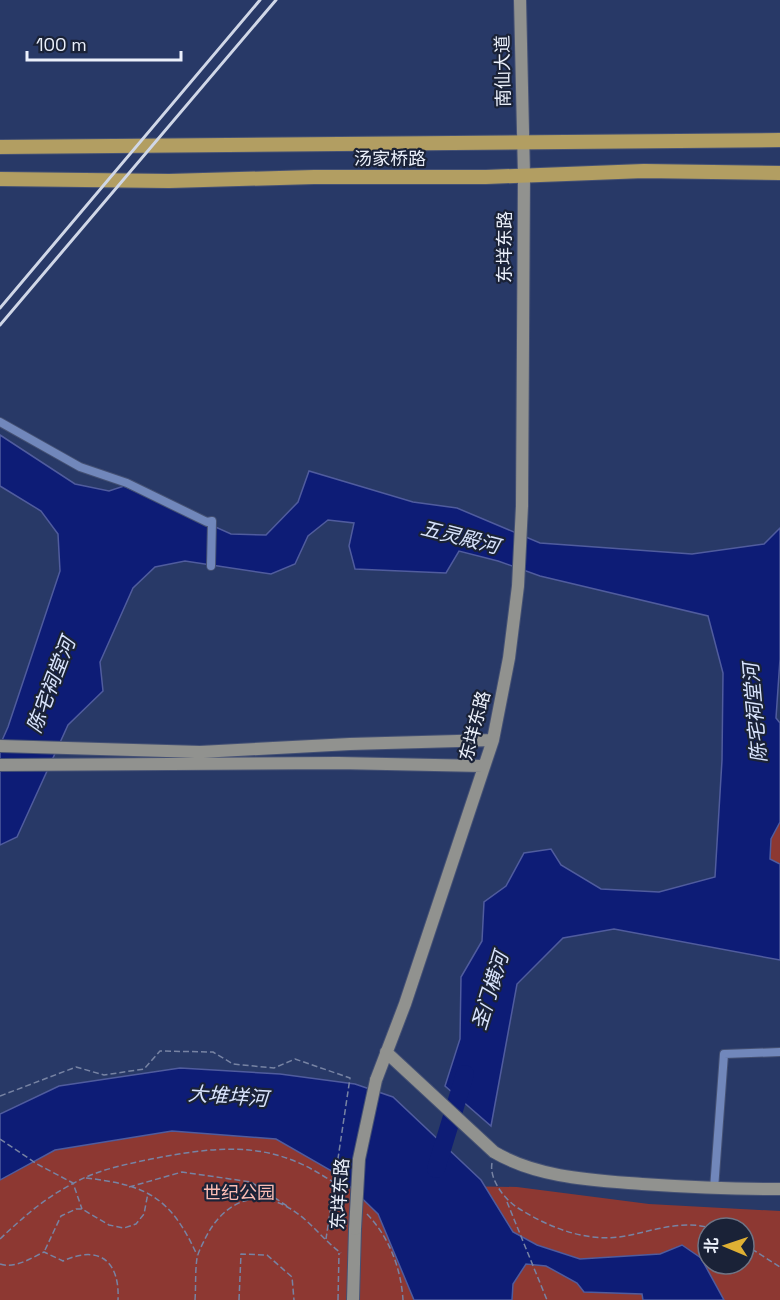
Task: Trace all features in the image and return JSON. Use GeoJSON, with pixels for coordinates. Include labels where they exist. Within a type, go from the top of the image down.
{"type":"FeatureCollection","features":[{"type":"Feature","properties":{"kind":"main road","name":"南仙大道"},"geometry":{"type":"LineString","coordinates":[[520,0],[523,142]]}},
{"type":"Feature","properties":{"kind":"main road","name":"汤家桥路"},"geometry":{"type":"LineString","coordinates":[[0,147],[780,140]]}},
{"type":"Feature","properties":{"kind":"main road","name":"东垟东路"},"geometry":{"type":"LineString","coordinates":[[353,1300],[359,1159],[376,1080],[405,1004],[493,740],[509,658],[518,586],[522,506],[523,142]]}},
{"type":"Feature","properties":{"kind":"main road","name":"汤家桥路"},"geometry":{"type":"LineString","coordinates":[[0,179],[169,181],[644,171],[780,173]]}},
{"type":"Feature","properties":{"kind":"main road"},"geometry":{"type":"LineString","coordinates":[[0,747],[200,752],[350,744],[493,740]]}},
{"type":"Feature","properties":{"kind":"main road"},"geometry":{"type":"LineString","coordinates":[[0,765],[338,763],[483,766]]}},
{"type":"Feature","properties":{"kind":"main road"},"geometry":{"type":"LineString","coordinates":[[386,1052],[494,1152],[510,1161],[579,1179],[714,1189],[780,1189]]}},
{"type":"Feature","properties":{"kind":"street"},"geometry":{"type":"LineString","coordinates":[[0,422],[80,467],[127,483],[207,522],[212,521],[211,566]]}},
{"type":"Feature","properties":{"kind":"street"},"geometry":{"type":"LineString","coordinates":[[714,1189],[724,1054],[780,1052]]}},
{"type":"Feature","properties":{"kind":"path"},"geometry":{"type":"LineString","coordinates":[[0,1096],[76,1067],[104,1075],[144,1069],[160,1051],[213,1052],[233,1064],[274,1068],[295,1059],[350,1078],[326,1239]]}},
{"type":"Feature","properties":{"kind":"path"},"geometry":{"type":"LineString","coordinates":[[0,1139],[37,1164],[73,1183],[82,1209]]}},
{"type":"Feature","properties":{"kind":"path"},"geometry":{"type":"LineString","coordinates":[[0,1239],[30,1211],[73,1183],[111,1167],[181,1153],[234,1148],[271,1152],[306,1166],[347,1194]]}},
{"type":"Feature","properties":{"kind":"path"},"geometry":{"type":"LineString","coordinates":[[494,1152],[491,1172],[507,1201],[547,1300]]}},
{"type":"Feature","properties":{"kind":"path"},"geometry":{"type":"LineString","coordinates":[[129,1187],[182,1172],[251,1182],[290,1208],[339,1252],[354,1260]]}},
{"type":"Feature","properties":{"kind":"path"},"geometry":{"type":"LineString","coordinates":[[85,1178],[111,1181],[148,1193],[168,1207],[185,1228],[197,1256]]}},
{"type":"Feature","properties":{"kind":"path"},"geometry":{"type":"LineString","coordinates":[[0,1264],[4,1266],[19,1263],[44,1252],[61,1216],[75,1209],[82,1209],[109,1225],[124,1228],[136,1224],[144,1214],[148,1193]]}},
{"type":"Feature","properties":{"kind":"path"},"geometry":{"type":"LineString","coordinates":[[195,1300],[197,1256],[210,1227],[221,1213],[238,1202],[256,1199],[273,1200],[290,1208]]}},
{"type":"Feature","properties":{"kind":"path"},"geometry":{"type":"LineString","coordinates":[[507,1201],[543,1224],[586,1237],[623,1237],[665,1227],[696,1224]]}},
{"type":"Feature","properties":{"kind":"path"},"geometry":{"type":"LineString","coordinates":[[363,1210],[378,1226],[390,1247],[402,1282],[403,1300]]}},
{"type":"Feature","properties":{"kind":"path"},"geometry":{"type":"LineString","coordinates":[[44,1252],[63,1261],[86,1253],[104,1259],[115,1269],[119,1283],[118,1300]]}},
{"type":"Feature","properties":{"kind":"path"},"geometry":{"type":"LineString","coordinates":[[338,1300],[339,1252]]}},
{"type":"Feature","properties":{"kind":"path"},"geometry":{"type":"LineString","coordinates":[[756,1252],[780,1267]]}},
{"type":"Feature","properties":{"kind":"path"},"geometry":{"type":"LineString","coordinates":[[239,1300],[241,1254],[267,1255],[292,1277],[294,1300]]}},
{"type":"Feature","properties":{"kind":"green space"},"geometry":{"type":"Polygon","coordinates":[[[780,822],[780,864],[770,859],[771,839],[780,822]]]}},
{"type":"Feature","properties":{"kind":"green space","name":"世纪公园"},"geometry":{"type":"Polygon","coordinates":[[[262,1082],[457,1186],[517,1187],[649,1204],[780,1211],[780,1300],[0,1300],[0,1121],[262,1082]]]}},
{"type":"Feature","properties":{"kind":"water"},"geometry":{"type":"Polygon","coordinates":[[[0,435],[75,484],[109,491],[124,486],[231,534],[266,535],[298,502],[309,471],[413,502],[457,508],[540,543],[692,554],[764,544],[780,528],[780,659],[776,718],[780,723],[780,822],[771,839],[770,859],[780,864],[780,960],[614,929],[563,938],[517,984],[491,1126],[445,1086],[460,1039],[461,977],[482,941],[484,902],[506,886],[524,853],[551,849],[561,865],[601,889],[659,892],[715,877],[722,760],[723,673],[708,616],[540,576],[498,561],[459,551],[446,573],[355,569],[349,546],[354,523],[328,520],[308,536],[295,564],[271,574],[185,561],[155,567],[133,588],[100,662],[103,691],[68,725],[17,837],[0,845],[0,745],[60,571],[58,534],[41,511],[0,486],[0,435]]]}},
{"type":"Feature","properties":{"kind":"water","name":"大堆垟河"},"geometry":{"type":"Polygon","coordinates":[[[180,1068],[280,1074],[355,1084],[393,1097],[481,1180],[513,1232],[537,1245],[580,1259],[660,1254],[682,1245],[696,1255],[696,1276],[711,1276],[724,1300],[643,1300],[642,1294],[584,1292],[577,1283],[546,1266],[526,1264],[513,1284],[512,1300],[414,1300],[378,1214],[337,1174],[276,1139],[172,1131],[55,1150],[0,1180],[0,1114],[59,1086],[180,1068]]]}},
{"type":"Feature","properties":{"kind":"waterway","name":"圣门横河"},"geometry":{"type":"LineString","coordinates":[[436,1169],[465,1074]]}},
{"type":"Feature","properties":{"kind":"railway"},"geometry":{"type":"LineString","coordinates":[[0,308],[260,0]]}},
{"type":"Feature","properties":{"kind":"railway"},"geometry":{"type":"LineString","coordinates":[[0,325],[276,0]]}},
{"type":"Feature","properties":{"kind":"water label","name":"五灵殿河"},"geometry":{"type":"Point","coordinates":[460,537]}},
{"type":"Feature","properties":{"kind":"water label","name":"陈宅祠堂河"},"geometry":{"type":"Point","coordinates":[51,685]}},
{"type":"Feature","properties":{"kind":"water label","name":"陈宅祠堂河"},"geometry":{"type":"Point","coordinates":[755,713]}}]}
